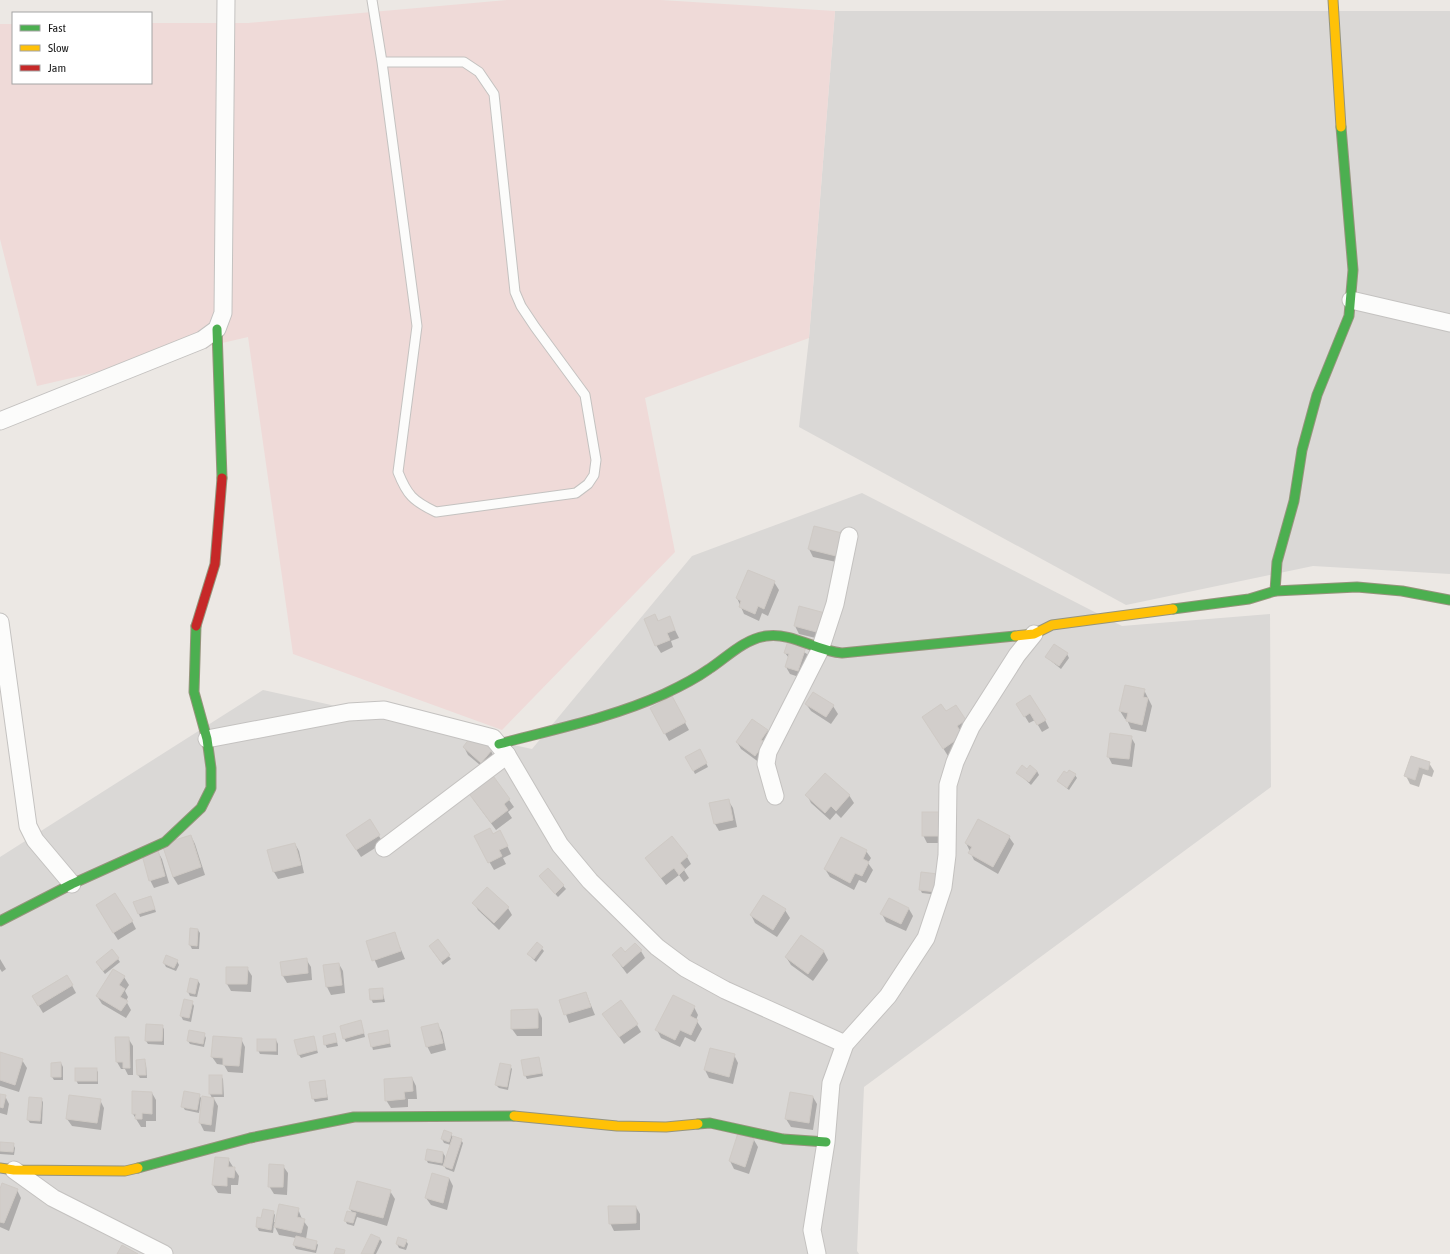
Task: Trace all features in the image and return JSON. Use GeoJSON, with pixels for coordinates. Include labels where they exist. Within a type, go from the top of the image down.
{"type":"FeatureCollection","features":[{"type":"Feature","properties":{"kind":"street"},"geometry":{"type":"LineString","coordinates":[[0,921],[72,884],[165,842],[202,808],[211,788],[211,768],[207,739],[194,692],[196,623],[215,564],[222,474],[217,329],[223,313],[226,0]]}},
{"type":"Feature","properties":{"kind":"street"},"geometry":{"type":"LineString","coordinates":[[1275,591],[1277,562],[1294,501],[1302,450],[1317,395],[1349,316],[1351,300],[1353,270],[1344,174],[1333,0]]}},
{"type":"Feature","properties":{"kind":"street"},"geometry":{"type":"LineString","coordinates":[[1351,300],[1450,323]]}},
{"type":"Feature","properties":{"kind":"street"},"geometry":{"type":"LineString","coordinates":[[0,421],[202,340],[217,329]]}},
{"type":"Feature","properties":{"kind":"street"},"geometry":{"type":"LineString","coordinates":[[775,796],[766,764],[768,752],[820,650],[835,604],[849,536]]}},
{"type":"Feature","properties":{"kind":"street"},"geometry":{"type":"LineString","coordinates":[[384,848],[503,749],[651,699],[702,673],[756,638],[767,636],[788,637],[820,650],[842,653],[1034,634],[1052,625],[1249,599],[1275,591],[1357,587],[1402,591],[1450,600]]}},
{"type":"Feature","properties":{"kind":"street"},"geometry":{"type":"LineString","coordinates":[[0,622],[28,826],[35,840],[72,884]]}},
{"type":"Feature","properties":{"kind":"street"},"geometry":{"type":"LineString","coordinates":[[817,1254],[812,1230],[826,1142],[831,1083],[844,1044],[888,996],[926,938],[943,887],[947,855],[948,785],[955,762],[971,727],[1017,655],[1034,634]]}},
{"type":"Feature","properties":{"kind":"street"},"geometry":{"type":"LineString","coordinates":[[207,739],[349,712],[384,710],[493,738],[503,749],[560,845],[590,881],[657,947],[685,968],[725,990],[844,1044]]}},
{"type":"Feature","properties":{"kind":"street"},"geometry":{"type":"LineString","coordinates":[[7,1169],[125,1171],[158,1164],[250,1138],[354,1116],[526,1116],[617,1126],[666,1127],[710,1123],[783,1139],[826,1142]]}},
{"type":"Feature","properties":{"kind":"street"},"geometry":{"type":"LineString","coordinates":[[7,1169],[53,1198],[164,1254]]}},
{"type":"Feature","properties":{"kind":"lane"},"geometry":{"type":"LineString","coordinates":[[372,0],[382,62],[417,326],[398,472],[405,490],[419,504],[436,512],[576,493],[588,484],[594,475],[596,460],[585,395],[535,327],[521,306],[515,292],[494,94],[480,72],[464,62],[382,62]]}},
{"type":"Feature","properties":{"kind":"shaded area"},"geometry":{"type":"Polygon","coordinates":[[[507,0],[661,0],[835,11],[809,338],[645,398],[675,552],[502,730],[293,654],[248,337],[37,386],[0,239],[0,24],[12,24],[12,84],[152,84],[152,23],[248,23],[507,0]]]}},
{"type":"Feature","properties":{"kind":"shaded area"},"geometry":{"type":"Polygon","coordinates":[[[835,11],[1450,11],[1450,574],[1313,566],[1126,605],[799,427],[809,338],[835,11]]]}},
{"type":"Feature","properties":{"kind":"shaded area"},"geometry":{"type":"Polygon","coordinates":[[[862,493],[1122,626],[1270,614],[1271,787],[864,1087],[857,1251],[859,1254],[0,1254],[0,857],[263,690],[532,749],[692,556],[862,493]]]}},
{"type":"Feature","properties":{"kind":"building"},"geometry":{"type":"Polygon","coordinates":[[[814,526],[842,533],[836,556],[808,549],[814,526]]]}},
{"type":"Feature","properties":{"kind":"building"},"geometry":{"type":"Polygon","coordinates":[[[748,570],[775,581],[764,609],[758,606],[755,614],[739,607],[741,601],[736,598],[748,570]]]}},
{"type":"Feature","properties":{"kind":"building"},"geometry":{"type":"Polygon","coordinates":[[[799,606],[825,613],[820,633],[794,626],[799,606]]]}},
{"type":"Feature","properties":{"kind":"building"},"geometry":{"type":"Polygon","coordinates":[[[655,614],[658,621],[670,616],[675,630],[667,633],[670,640],[655,646],[644,619],[655,614]]]}},
{"type":"Feature","properties":{"kind":"building"},"geometry":{"type":"Polygon","coordinates":[[[788,641],[806,647],[798,671],[785,667],[789,654],[784,653],[788,641]]]}},
{"type":"Feature","properties":{"kind":"building"},"geometry":{"type":"Polygon","coordinates":[[[1054,644],[1068,653],[1059,666],[1045,657],[1054,644]]]}},
{"type":"Feature","properties":{"kind":"building"},"geometry":{"type":"Polygon","coordinates":[[[1125,685],[1145,689],[1143,697],[1148,698],[1142,725],[1126,721],[1128,713],[1119,711],[1125,685]]]}},
{"type":"Feature","properties":{"kind":"building"},"geometry":{"type":"Polygon","coordinates":[[[813,692],[834,705],[826,717],[805,704],[813,692]]]}},
{"type":"Feature","properties":{"kind":"building"},"geometry":{"type":"Polygon","coordinates":[[[1030,695],[1046,720],[1037,725],[1030,713],[1024,717],[1016,704],[1030,695]]]}},
{"type":"Feature","properties":{"kind":"building"},"geometry":{"type":"Polygon","coordinates":[[[672,696],[686,722],[664,734],[650,708],[672,696]]]}},
{"type":"Feature","properties":{"kind":"building"},"geometry":{"type":"Polygon","coordinates":[[[941,704],[946,711],[956,705],[966,720],[957,726],[963,735],[943,749],[922,717],[941,704]]]}},
{"type":"Feature","properties":{"kind":"building"},"geometry":{"type":"Polygon","coordinates":[[[752,719],[768,730],[761,740],[765,742],[755,756],[736,742],[752,719]]]}},
{"type":"Feature","properties":{"kind":"building"},"geometry":{"type":"Polygon","coordinates":[[[1110,733],[1132,736],[1129,759],[1107,757],[1110,733]]]}},
{"type":"Feature","properties":{"kind":"building"},"geometry":{"type":"Polygon","coordinates":[[[473,734],[492,750],[481,763],[463,747],[473,734]]]}},
{"type":"Feature","properties":{"kind":"building"},"geometry":{"type":"Polygon","coordinates":[[[700,749],[707,763],[693,771],[685,757],[700,749]]]}},
{"type":"Feature","properties":{"kind":"building"},"geometry":{"type":"Polygon","coordinates":[[[1411,756],[1430,762],[1428,770],[1419,767],[1415,780],[1404,776],[1411,756]]]}},
{"type":"Feature","properties":{"kind":"building"},"geometry":{"type":"Polygon","coordinates":[[[1022,765],[1027,769],[1030,765],[1037,771],[1029,782],[1016,773],[1022,765]]]}},
{"type":"Feature","properties":{"kind":"building"},"geometry":{"type":"Polygon","coordinates":[[[1069,770],[1076,774],[1067,788],[1057,781],[1064,771],[1067,773],[1069,770]]]}},
{"type":"Feature","properties":{"kind":"building"},"geometry":{"type":"Polygon","coordinates":[[[491,773],[510,799],[504,804],[508,810],[491,823],[467,791],[491,773]]]}},
{"type":"Feature","properties":{"kind":"building"},"geometry":{"type":"Polygon","coordinates":[[[825,773],[850,795],[836,811],[831,806],[825,813],[805,795],[825,773]]]}},
{"type":"Feature","properties":{"kind":"building"},"geometry":{"type":"Polygon","coordinates":[[[729,799],[733,820],[714,824],[709,803],[729,799]]]}},
{"type":"Feature","properties":{"kind":"building"},"geometry":{"type":"Polygon","coordinates":[[[922,812],[942,812],[942,836],[922,836],[922,812]]]}},
{"type":"Feature","properties":{"kind":"building"},"geometry":{"type":"Polygon","coordinates":[[[370,819],[380,835],[356,850],[346,835],[370,819]]]}},
{"type":"Feature","properties":{"kind":"building"},"geometry":{"type":"Polygon","coordinates":[[[978,819],[1010,836],[993,867],[968,853],[972,847],[965,843],[978,819]]]}},
{"type":"Feature","properties":{"kind":"building"},"geometry":{"type":"Polygon","coordinates":[[[490,828],[493,834],[500,830],[508,846],[499,850],[502,856],[488,863],[474,836],[490,828]]]}},
{"type":"Feature","properties":{"kind":"building"},"geometry":{"type":"Polygon","coordinates":[[[191,835],[201,867],[173,877],[162,844],[191,835]]]}},
{"type":"Feature","properties":{"kind":"building"},"geometry":{"type":"Polygon","coordinates":[[[672,836],[688,856],[680,863],[685,869],[679,875],[674,868],[661,878],[645,858],[672,836]]]}},
{"type":"Feature","properties":{"kind":"building"},"geometry":{"type":"Polygon","coordinates":[[[841,837],[867,850],[863,859],[869,862],[862,876],[855,873],[850,883],[824,869],[841,837]]]}},
{"type":"Feature","properties":{"kind":"building"},"geometry":{"type":"Polygon","coordinates":[[[295,843],[301,865],[273,872],[267,850],[295,843]]]}},
{"type":"Feature","properties":{"kind":"building"},"geometry":{"type":"Polygon","coordinates":[[[158,850],[165,876],[149,881],[142,855],[158,850]]]}},
{"type":"Feature","properties":{"kind":"building"},"geometry":{"type":"Polygon","coordinates":[[[548,868],[564,885],[555,894],[539,876],[548,868]]]}},
{"type":"Feature","properties":{"kind":"building"},"geometry":{"type":"Polygon","coordinates":[[[921,872],[938,874],[936,892],[919,890],[921,872]]]}},
{"type":"Feature","properties":{"kind":"building"},"geometry":{"type":"Polygon","coordinates":[[[487,887],[509,907],[494,923],[472,903],[487,887]]]}},
{"type":"Feature","properties":{"kind":"building"},"geometry":{"type":"Polygon","coordinates":[[[115,893],[133,921],[113,933],[96,905],[115,893]]]}},
{"type":"Feature","properties":{"kind":"building"},"geometry":{"type":"Polygon","coordinates":[[[763,895],[786,909],[773,930],[750,915],[763,895]]]}},
{"type":"Feature","properties":{"kind":"building"},"geometry":{"type":"Polygon","coordinates":[[[151,896],[155,909],[138,914],[133,902],[151,896]]]}},
{"type":"Feature","properties":{"kind":"building"},"geometry":{"type":"Polygon","coordinates":[[[889,898],[909,908],[901,924],[880,914],[889,898]]]}},
{"type":"Feature","properties":{"kind":"building"},"geometry":{"type":"Polygon","coordinates":[[[190,928],[198,929],[197,946],[189,945],[190,928]]]}},
{"type":"Feature","properties":{"kind":"building"},"geometry":{"type":"Polygon","coordinates":[[[395,932],[401,951],[372,961],[366,941],[395,932]]]}},
{"type":"Feature","properties":{"kind":"building"},"geometry":{"type":"Polygon","coordinates":[[[801,935],[824,951],[808,974],[785,957],[801,935]]]}},
{"type":"Feature","properties":{"kind":"building"},"geometry":{"type":"Polygon","coordinates":[[[438,939],[450,955],[441,962],[429,946],[438,939]]]}},
{"type":"Feature","properties":{"kind":"building"},"geometry":{"type":"Polygon","coordinates":[[[537,942],[543,947],[534,959],[527,954],[537,942]]]}},
{"type":"Feature","properties":{"kind":"building"},"geometry":{"type":"Polygon","coordinates":[[[635,943],[642,950],[623,967],[612,955],[621,947],[625,952],[635,943]]]}},
{"type":"Feature","properties":{"kind":"building"},"geometry":{"type":"Polygon","coordinates":[[[112,949],[119,958],[103,971],[96,962],[112,949]]]}},
{"type":"Feature","properties":{"kind":"building"},"geometry":{"type":"Polygon","coordinates":[[[166,955],[178,960],[174,968],[163,963],[166,955]]]}},
{"type":"Feature","properties":{"kind":"building"},"geometry":{"type":"Polygon","coordinates":[[[307,958],[308,973],[282,976],[280,962],[307,958]]]}},
{"type":"Feature","properties":{"kind":"building"},"geometry":{"type":"Polygon","coordinates":[[[339,963],[342,985],[326,987],[323,965],[339,963]]]}},
{"type":"Feature","properties":{"kind":"building"},"geometry":{"type":"Polygon","coordinates":[[[226,967],[248,967],[247,984],[226,984],[226,967]]]}},
{"type":"Feature","properties":{"kind":"building"},"geometry":{"type":"Polygon","coordinates":[[[113,969],[125,976],[119,985],[125,989],[120,997],[128,1001],[121,1011],[96,996],[113,969]]]}},
{"type":"Feature","properties":{"kind":"building"},"geometry":{"type":"Polygon","coordinates":[[[67,975],[73,985],[38,1006],[32,996],[67,975]]]}},
{"type":"Feature","properties":{"kind":"building"},"geometry":{"type":"Polygon","coordinates":[[[190,978],[198,980],[195,994],[187,992],[190,978]]]}},
{"type":"Feature","properties":{"kind":"building"},"geometry":{"type":"Polygon","coordinates":[[[383,988],[383,999],[370,1000],[369,989],[383,988]]]}},
{"type":"Feature","properties":{"kind":"building"},"geometry":{"type":"Polygon","coordinates":[[[586,992],[591,1007],[564,1015],[559,1000],[586,992]]]}},
{"type":"Feature","properties":{"kind":"building"},"geometry":{"type":"Polygon","coordinates":[[[673,995],[695,1006],[690,1016],[698,1020],[691,1035],[680,1030],[675,1040],[655,1030],[673,995]]]}},
{"type":"Feature","properties":{"kind":"building"},"geometry":{"type":"Polygon","coordinates":[[[184,999],[193,1001],[189,1018],[180,1016],[184,999]]]}},
{"type":"Feature","properties":{"kind":"building"},"geometry":{"type":"Polygon","coordinates":[[[621,1000],[638,1024],[619,1037],[602,1014],[621,1000]]]}},
{"type":"Feature","properties":{"kind":"building"},"geometry":{"type":"Polygon","coordinates":[[[538,1009],[538,1028],[511,1029],[511,1010],[538,1009]]]}},
{"type":"Feature","properties":{"kind":"building"},"geometry":{"type":"Polygon","coordinates":[[[361,1020],[364,1033],[343,1039],[340,1026],[361,1020]]]}},
{"type":"Feature","properties":{"kind":"building"},"geometry":{"type":"Polygon","coordinates":[[[438,1023],[443,1043],[426,1047],[421,1027],[438,1023]]]}},
{"type":"Feature","properties":{"kind":"building"},"geometry":{"type":"Polygon","coordinates":[[[146,1024],[163,1025],[162,1041],[145,1041],[146,1024]]]}},
{"type":"Feature","properties":{"kind":"building"},"geometry":{"type":"Polygon","coordinates":[[[189,1030],[205,1033],[203,1044],[187,1041],[189,1030]]]}},
{"type":"Feature","properties":{"kind":"building"},"geometry":{"type":"Polygon","coordinates":[[[388,1030],[390,1043],[371,1047],[368,1034],[388,1030]]]}},
{"type":"Feature","properties":{"kind":"building"},"geometry":{"type":"Polygon","coordinates":[[[335,1033],[337,1042],[324,1045],[323,1036],[335,1033]]]}},
{"type":"Feature","properties":{"kind":"building"},"geometry":{"type":"Polygon","coordinates":[[[213,1036],[242,1038],[239,1066],[223,1065],[223,1058],[211,1057],[213,1036]]]}},
{"type":"Feature","properties":{"kind":"building"},"geometry":{"type":"Polygon","coordinates":[[[314,1036],[317,1050],[298,1055],[294,1040],[314,1036]]]}},
{"type":"Feature","properties":{"kind":"building"},"geometry":{"type":"Polygon","coordinates":[[[115,1037],[129,1037],[130,1068],[123,1068],[123,1062],[116,1062],[115,1037]]]}},
{"type":"Feature","properties":{"kind":"building"},"geometry":{"type":"Polygon","coordinates":[[[257,1039],[276,1039],[276,1051],[257,1051],[257,1039]]]}},
{"type":"Feature","properties":{"kind":"building"},"geometry":{"type":"Polygon","coordinates":[[[710,1048],[735,1054],[729,1077],[704,1070],[710,1048]]]}},
{"type":"Feature","properties":{"kind":"building"},"geometry":{"type":"Polygon","coordinates":[[[0,1052],[23,1059],[15,1085],[0,1080],[0,1052]]]}},
{"type":"Feature","properties":{"kind":"building"},"geometry":{"type":"Polygon","coordinates":[[[539,1057],[542,1073],[524,1076],[521,1060],[539,1057]]]}},
{"type":"Feature","properties":{"kind":"building"},"geometry":{"type":"Polygon","coordinates":[[[145,1059],[146,1075],[137,1075],[136,1060],[145,1059]]]}},
{"type":"Feature","properties":{"kind":"building"},"geometry":{"type":"Polygon","coordinates":[[[61,1062],[61,1077],[51,1077],[51,1063],[61,1062]]]}},
{"type":"Feature","properties":{"kind":"building"},"geometry":{"type":"Polygon","coordinates":[[[500,1063],[511,1065],[507,1087],[495,1085],[500,1063]]]}},
{"type":"Feature","properties":{"kind":"building"},"geometry":{"type":"Polygon","coordinates":[[[75,1068],[97,1068],[97,1081],[75,1081],[75,1068]]]}},
{"type":"Feature","properties":{"kind":"building"},"geometry":{"type":"Polygon","coordinates":[[[209,1075],[222,1075],[222,1094],[209,1094],[209,1075]]]}},
{"type":"Feature","properties":{"kind":"building"},"geometry":{"type":"Polygon","coordinates":[[[412,1077],[413,1091],[404,1092],[405,1099],[385,1101],[384,1079],[412,1077]]]}},
{"type":"Feature","properties":{"kind":"building"},"geometry":{"type":"Polygon","coordinates":[[[325,1080],[327,1097],[312,1099],[309,1082],[325,1080]]]}},
{"type":"Feature","properties":{"kind":"building"},"geometry":{"type":"Polygon","coordinates":[[[132,1091],[152,1092],[152,1114],[142,1113],[142,1119],[135,1119],[136,1114],[132,1114],[132,1091]]]}},
{"type":"Feature","properties":{"kind":"building"},"geometry":{"type":"Polygon","coordinates":[[[184,1091],[200,1094],[197,1110],[181,1107],[184,1091]]]}},
{"type":"Feature","properties":{"kind":"building"},"geometry":{"type":"Polygon","coordinates":[[[790,1092],[813,1096],[809,1123],[785,1119],[790,1092]]]}},
{"type":"Feature","properties":{"kind":"building"},"geometry":{"type":"Polygon","coordinates":[[[0,1094],[6,1095],[3,1108],[0,1107],[0,1094]]]}},
{"type":"Feature","properties":{"kind":"building"},"geometry":{"type":"Polygon","coordinates":[[[69,1095],[101,1099],[97,1123],[66,1119],[69,1095]]]}},
{"type":"Feature","properties":{"kind":"building"},"geometry":{"type":"Polygon","coordinates":[[[202,1096],[214,1098],[211,1125],[199,1123],[202,1096]]]}},
{"type":"Feature","properties":{"kind":"building"},"geometry":{"type":"Polygon","coordinates":[[[29,1097],[42,1098],[40,1121],[27,1120],[29,1097]]]}},
{"type":"Feature","properties":{"kind":"building"},"geometry":{"type":"Polygon","coordinates":[[[444,1130],[452,1133],[449,1142],[441,1139],[444,1130]]]}},
{"type":"Feature","properties":{"kind":"building"},"geometry":{"type":"Polygon","coordinates":[[[738,1133],[754,1139],[745,1167],[729,1161],[738,1133]]]}},
{"type":"Feature","properties":{"kind":"building"},"geometry":{"type":"Polygon","coordinates":[[[453,1136],[462,1139],[452,1169],[443,1166],[453,1136]]]}},
{"type":"Feature","properties":{"kind":"building"},"geometry":{"type":"Polygon","coordinates":[[[0,1142],[14,1143],[13,1152],[0,1151],[0,1142]]]}},
{"type":"Feature","properties":{"kind":"building"},"geometry":{"type":"Polygon","coordinates":[[[427,1149],[443,1152],[442,1163],[425,1160],[427,1149]]]}},
{"type":"Feature","properties":{"kind":"building"},"geometry":{"type":"Polygon","coordinates":[[[215,1157],[229,1158],[228,1167],[235,1167],[234,1178],[227,1177],[227,1186],[212,1185],[215,1157]]]}},
{"type":"Feature","properties":{"kind":"building"},"geometry":{"type":"Polygon","coordinates":[[[269,1164],[284,1165],[283,1187],[268,1187],[269,1164]]]}},
{"type":"Feature","properties":{"kind":"building"},"geometry":{"type":"Polygon","coordinates":[[[432,1173],[449,1178],[443,1203],[425,1198],[432,1173]]]}},
{"type":"Feature","properties":{"kind":"building"},"geometry":{"type":"Polygon","coordinates":[[[357,1181],[391,1190],[383,1218],[349,1209],[357,1181]]]}},
{"type":"Feature","properties":{"kind":"building"},"geometry":{"type":"Polygon","coordinates":[[[2,1183],[18,1189],[4,1223],[0,1222],[0,1189],[2,1183]]]}},
{"type":"Feature","properties":{"kind":"building"},"geometry":{"type":"Polygon","coordinates":[[[279,1204],[299,1208],[297,1217],[305,1219],[301,1233],[274,1227],[279,1204]]]}},
{"type":"Feature","properties":{"kind":"building"},"geometry":{"type":"Polygon","coordinates":[[[608,1206],[636,1206],[636,1223],[609,1224],[608,1206]]]}},
{"type":"Feature","properties":{"kind":"building"},"geometry":{"type":"Polygon","coordinates":[[[263,1209],[274,1211],[271,1230],[256,1227],[257,1217],[261,1218],[263,1209]]]}},
{"type":"Feature","properties":{"kind":"building"},"geometry":{"type":"Polygon","coordinates":[[[347,1211],[356,1213],[353,1223],[344,1221],[347,1211]]]}},
{"type":"Feature","properties":{"kind":"building"},"geometry":{"type":"Polygon","coordinates":[[[371,1234],[380,1238],[373,1254],[361,1254],[371,1234]]]}},
{"type":"Feature","properties":{"kind":"building"},"geometry":{"type":"Polygon","coordinates":[[[296,1236],[317,1241],[315,1250],[293,1245],[296,1236]]]}},
{"type":"Feature","properties":{"kind":"building"},"geometry":{"type":"Polygon","coordinates":[[[398,1237],[407,1240],[404,1247],[396,1244],[398,1237]]]}},
{"type":"Feature","properties":{"kind":"building"},"geometry":{"type":"Polygon","coordinates":[[[122,1245],[138,1254],[117,1254],[122,1245]]]}},
{"type":"Feature","properties":{"kind":"building"},"geometry":{"type":"Polygon","coordinates":[[[336,1248],[345,1250],[344,1254],[334,1254],[336,1248]]]}},
{"type":"Feature","properties":{"kind":"traffic: fast"},"geometry":{"type":"LineString","coordinates":[[1275,591],[1277,562],[1294,501],[1302,450],[1317,395],[1349,316],[1353,270],[1341,127]]}},
{"type":"Feature","properties":{"kind":"traffic: fast"},"geometry":{"type":"LineString","coordinates":[[217,329],[222,478]]}},
{"type":"Feature","properties":{"kind":"traffic: fast"},"geometry":{"type":"LineString","coordinates":[[1173,609],[1249,599],[1275,591],[1357,587],[1402,591],[1450,600]]}},
{"type":"Feature","properties":{"kind":"traffic: fast"},"geometry":{"type":"LineString","coordinates":[[0,921],[72,884],[165,842],[201,808],[211,788],[211,768],[207,739],[194,692],[196,626]]}},
{"type":"Feature","properties":{"kind":"traffic: fast"},"geometry":{"type":"LineString","coordinates":[[499,744],[583,722],[624,710],[644,702],[693,679],[750,641],[766,636],[795,639],[832,652],[842,653],[1015,636]]}},
{"type":"Feature","properties":{"kind":"traffic: fast"},"geometry":{"type":"LineString","coordinates":[[138,1168],[250,1138],[354,1117],[514,1116]]}},
{"type":"Feature","properties":{"kind":"traffic: fast"},"geometry":{"type":"LineString","coordinates":[[698,1124],[710,1123],[783,1139],[826,1142]]}},
{"type":"Feature","properties":{"kind":"traffic: slow"},"geometry":{"type":"LineString","coordinates":[[1333,0],[1341,127]]}},
{"type":"Feature","properties":{"kind":"traffic: slow"},"geometry":{"type":"LineString","coordinates":[[1015,636],[1034,634],[1052,625],[1173,609]]}},
{"type":"Feature","properties":{"kind":"traffic: slow"},"geometry":{"type":"LineString","coordinates":[[514,1116],[617,1126],[666,1127],[698,1124]]}},
{"type":"Feature","properties":{"kind":"traffic: slow"},"geometry":{"type":"LineString","coordinates":[[0,1168],[14,1170],[125,1171],[138,1168]]}},
{"type":"Feature","properties":{"kind":"traffic: jam"},"geometry":{"type":"LineString","coordinates":[[196,626],[215,564],[222,478]]}}]}
